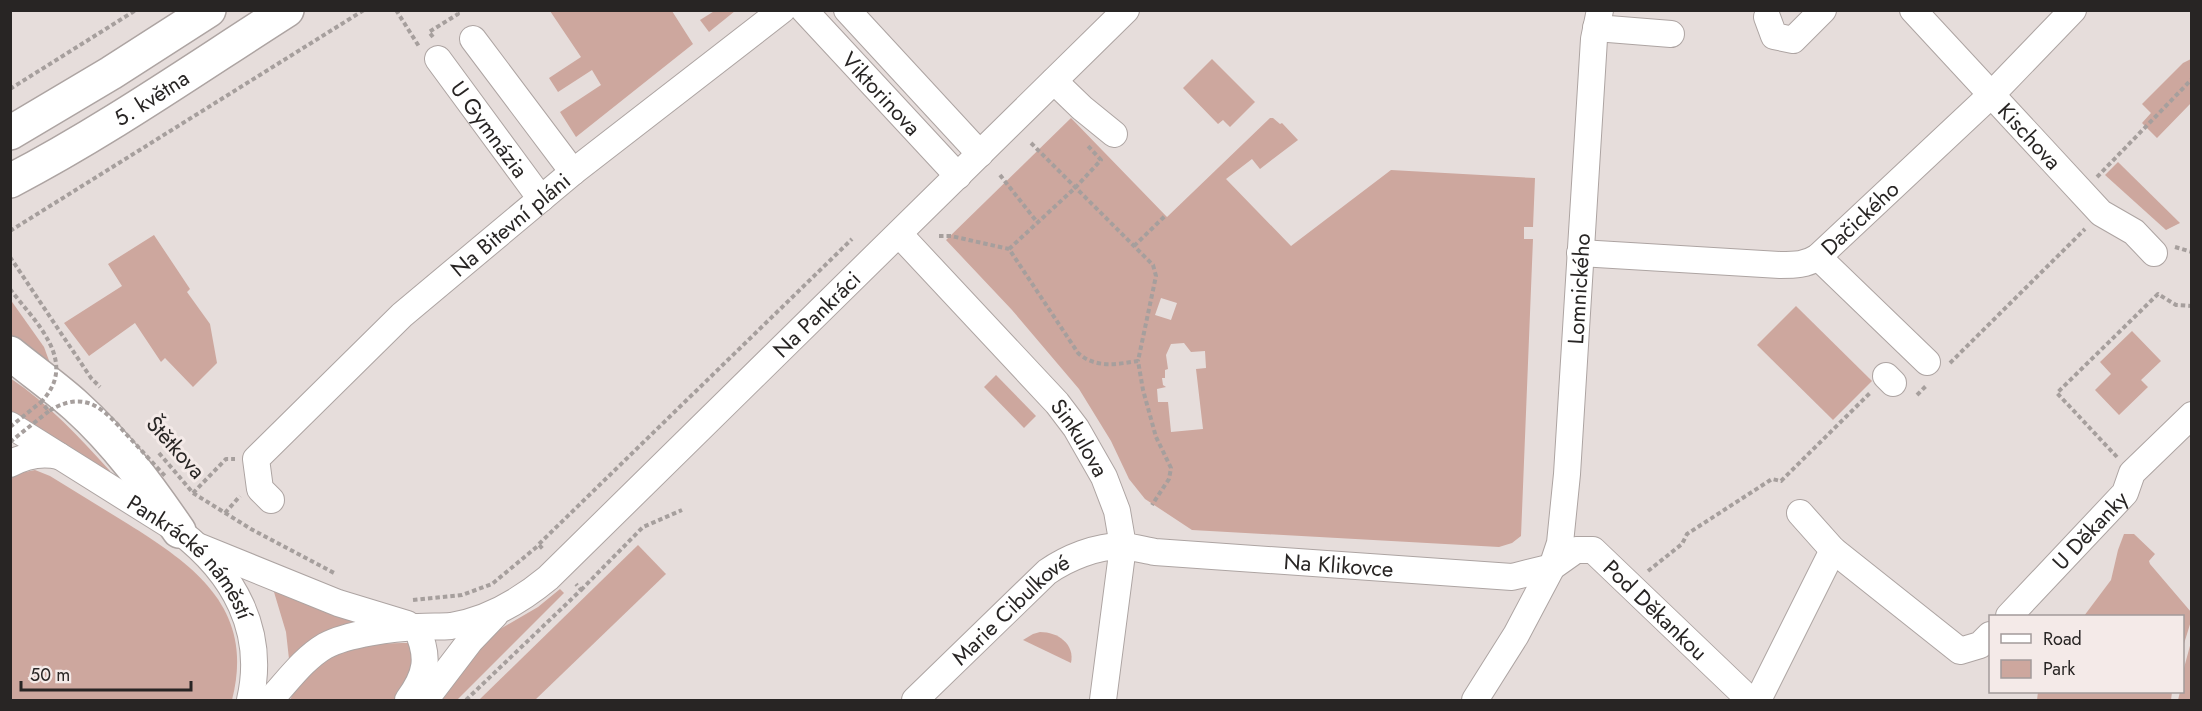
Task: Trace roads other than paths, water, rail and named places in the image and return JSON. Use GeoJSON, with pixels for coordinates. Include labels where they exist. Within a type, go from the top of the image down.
{"type":"FeatureCollection","features":[{"type":"Feature","properties":{"kind":"main road","name":"5. května"},"geometry":{"type":"LineString","coordinates":[[10,133],[111,73],[209,10]]}},
{"type":"Feature","properties":{"kind":"main road","name":"5. května"},"geometry":{"type":"LineString","coordinates":[[10,189],[24,174],[287,10]]}},
{"type":"Feature","properties":{"kind":"main road"},"geometry":{"type":"LineString","coordinates":[[10,353],[61,392],[93,423],[145,481],[188,538]]}},
{"type":"Feature","properties":{"kind":"street","name":"Na Bitevní pláni"},"geometry":{"type":"LineString","coordinates":[[271,500],[260,489],[255,459],[402,315],[573,172],[782,10]]}},
{"type":"Feature","properties":{"kind":"street","name":"Viktorinova"},"geometry":{"type":"LineString","coordinates":[[804,10],[958,176]]}},
{"type":"Feature","properties":{"kind":"street","name":"Viktorinova"},"geometry":{"type":"LineString","coordinates":[[847,10],[980,154]]}},
{"type":"Feature","properties":{"kind":"street","name":"Na Pankráci"},"geometry":{"type":"LineString","coordinates":[[270,700],[314,654],[331,643],[353,636],[457,624],[499,611],[532,591],[560,568],[1126,10]]}},
{"type":"Feature","properties":{"kind":"street"},"geometry":{"type":"LineString","coordinates":[[1767,17],[1774,36],[1793,40],[1823,10]]}},
{"type":"Feature","properties":{"kind":"street","name":"Kischova"},"geometry":{"type":"LineString","coordinates":[[1913,10],[2101,213],[2134,232],[2154,253]]}},
{"type":"Feature","properties":{"kind":"street","name":"Dačického"},"geometry":{"type":"LineString","coordinates":[[1580,253],[1780,265],[1809,263],[1992,94],[2073,10]]}},
{"type":"Feature","properties":{"kind":"street"},"geometry":{"type":"LineString","coordinates":[[1598,19],[1671,34]]}},
{"type":"Feature","properties":{"kind":"street","name":"Lomnického"},"geometry":{"type":"LineString","coordinates":[[1475,700],[1516,635],[1552,567],[1560,543],[1598,19]]}},
{"type":"Feature","properties":{"kind":"street","name":"U Gymnázia"},"geometry":{"type":"LineString","coordinates":[[473,39],[573,172]]}},
{"type":"Feature","properties":{"kind":"street","name":"U Gymnázia"},"geometry":{"type":"LineString","coordinates":[[438,59],[541,199]]}},
{"type":"Feature","properties":{"kind":"street"},"geometry":{"type":"LineString","coordinates":[[1054,81],[1114,134]]}},
{"type":"Feature","properties":{"kind":"street","name":"Sinkulova"},"geometry":{"type":"LineString","coordinates":[[899,234],[1057,403],[1076,428],[1104,477],[1117,511],[1123,546],[1103,700]]}},
{"type":"Feature","properties":{"kind":"street"},"geometry":{"type":"LineString","coordinates":[[1818,257],[1935,369]]}},
{"type":"Feature","properties":{"kind":"street","name":"U Děkanky"},"geometry":{"type":"LineString","coordinates":[[2014,611],[2125,493],[2132,473],[2192,415]]}},
{"type":"Feature","properties":{"kind":"street","name":"Pankrácké náměstí"},"geometry":{"type":"LineString","coordinates":[[10,426],[188,538],[226,580],[249,623],[255,656],[255,675],[250,700]]}},
{"type":"Feature","properties":{"kind":"street"},"geometry":{"type":"LineString","coordinates":[[10,464],[30,455],[59,456]]}},
{"type":"Feature","properties":{"kind":"street"},"geometry":{"type":"LineString","coordinates":[[1800,513],[1833,550],[1960,651],[1980,645],[1989,636]]}},
{"type":"Feature","properties":{"kind":"street"},"geometry":{"type":"LineString","coordinates":[[188,538],[338,603],[416,627],[423,641],[426,659],[422,678],[408,700]]}},
{"type":"Feature","properties":{"kind":"street","name":"Na Klikovce"},"geometry":{"type":"LineString","coordinates":[[1123,546],[1155,552],[1512,577],[1552,567]]}},
{"type":"Feature","properties":{"kind":"street","name":"Marie Cibulkové"},"geometry":{"type":"LineString","coordinates":[[915,700],[1058,564],[1088,552],[1123,546]]}},
{"type":"Feature","properties":{"kind":"street","name":"Pod Děkankou"},"geometry":{"type":"LineString","coordinates":[[1552,567],[1576,550],[1593,550],[1750,700]]}},
{"type":"Feature","properties":{"kind":"street"},"geometry":{"type":"LineString","coordinates":[[1758,700],[1833,550]]}},
{"type":"Feature","properties":{"kind":"street","name":"Na Pankráci"},"geometry":{"type":"LineString","coordinates":[[425,700],[470,642],[499,611]]}}]}
